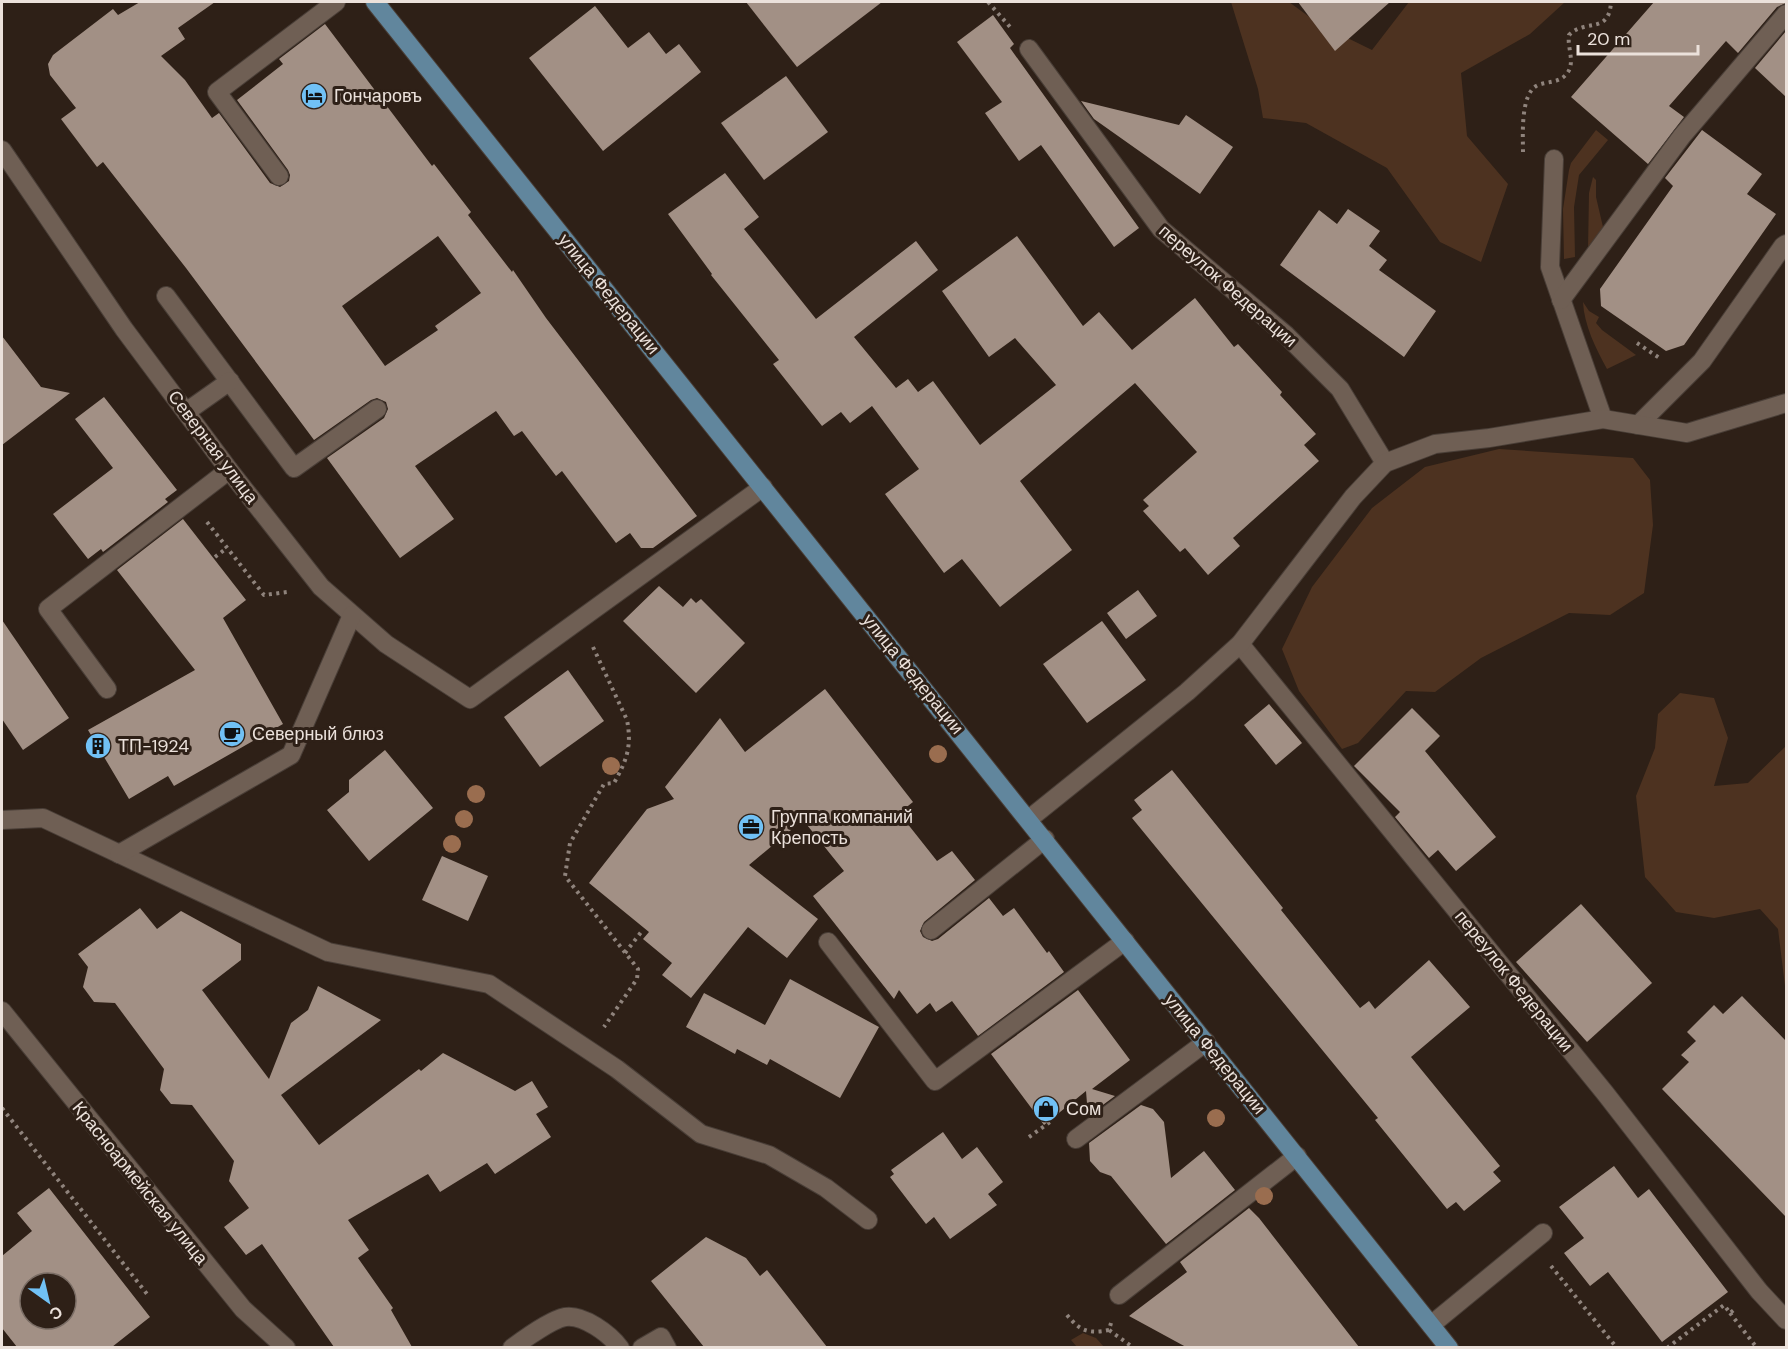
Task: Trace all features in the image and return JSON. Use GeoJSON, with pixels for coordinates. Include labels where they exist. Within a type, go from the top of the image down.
{"type":"FeatureCollection","features":[{"type":"Feature","properties":{"kind":"main road","name":"улица Федерации"},"geometry":{"type":"LineString","coordinates":[[375,2],[1029,819],[1431,1325],[1444,1346]]}},
{"type":"Feature","properties":{"kind":"street"},"geometry":{"type":"LineString","coordinates":[[279,176],[217,92],[336,2]]}},
{"type":"Feature","properties":{"kind":"street"},"geometry":{"type":"LineString","coordinates":[[1561,300],[1682,136],[1786,14]]}},
{"type":"Feature","properties":{"kind":"street","name":"переулок Федерации"},"geometry":{"type":"LineString","coordinates":[[1029,49],[1161,229],[1286,335],[1340,389],[1385,463]]}},
{"type":"Feature","properties":{"kind":"street","name":"Северная улица"},"geometry":{"type":"LineString","coordinates":[[2,150],[124,329],[229,470],[321,587],[386,644],[470,699],[580,620]]}},
{"type":"Feature","properties":{"kind":"street"},"geometry":{"type":"LineString","coordinates":[[1554,159],[1550,267],[1603,419]]}},
{"type":"Feature","properties":{"kind":"street"},"geometry":{"type":"LineString","coordinates":[[1638,424],[1702,361],[1786,244]]}},
{"type":"Feature","properties":{"kind":"street"},"geometry":{"type":"LineString","coordinates":[[166,296],[294,468],[377,409]]}},
{"type":"Feature","properties":{"kind":"street"},"geometry":{"type":"LineString","coordinates":[[186,412],[230,381]]}},
{"type":"Feature","properties":{"kind":"street"},"geometry":{"type":"LineString","coordinates":[[1029,819],[1187,692],[1240,644],[1353,497],[1385,463],[1435,444],[1489,438],[1603,419],[1687,433],[1786,403]]}},
{"type":"Feature","properties":{"kind":"street"},"geometry":{"type":"LineString","coordinates":[[107,689],[48,609],[229,470]]}},
{"type":"Feature","properties":{"kind":"street"},"geometry":{"type":"LineString","coordinates":[[580,620],[763,487]]}},
{"type":"Feature","properties":{"kind":"street"},"geometry":{"type":"LineString","coordinates":[[119,854],[291,755],[352,615]]}},
{"type":"Feature","properties":{"kind":"street","name":"переулок Федерации"},"geometry":{"type":"LineString","coordinates":[[1240,644],[1598,1084],[1759,1292],[1786,1320]]}},
{"type":"Feature","properties":{"kind":"street"},"geometry":{"type":"LineString","coordinates":[[2,820],[43,818],[328,952],[489,984],[617,1069],[701,1134],[769,1155],[826,1188],[868,1220]]}},
{"type":"Feature","properties":{"kind":"street"},"geometry":{"type":"LineString","coordinates":[[932,930],[1045,840]]}},
{"type":"Feature","properties":{"kind":"street"},"geometry":{"type":"LineString","coordinates":[[828,942],[935,1081],[1125,941]]}},
{"type":"Feature","properties":{"kind":"street","name":"Красноармейская улица"},"geometry":{"type":"LineString","coordinates":[[2,1011],[243,1309],[286,1347]]}},
{"type":"Feature","properties":{"kind":"street"},"geometry":{"type":"LineString","coordinates":[[1076,1139],[1206,1042]]}},
{"type":"Feature","properties":{"kind":"street"},"geometry":{"type":"LineString","coordinates":[[1119,1296],[1297,1156]]}},
{"type":"Feature","properties":{"kind":"street"},"geometry":{"type":"LineString","coordinates":[[1431,1325],[1537,1238]]}},
{"type":"Feature","properties":{"kind":"street"},"geometry":{"type":"LineString","coordinates":[[512,1347],[542,1328],[566,1317],[594,1324],[620,1347]]}},
{"type":"Feature","properties":{"kind":"street"},"geometry":{"type":"LineString","coordinates":[[642,1347],[661,1337],[667,1347]]}},
{"type":"Feature","properties":{"kind":"path"},"geometry":{"type":"LineString","coordinates":[[1522,160],[1524,112],[1531,91],[1537,86],[1562,78],[1570,65],[1569,35],[1581,27],[1600,24],[1610,11],[1611,2]]}},
{"type":"Feature","properties":{"kind":"path"},"geometry":{"type":"LineString","coordinates":[[190,501],[264,595],[321,587]]}},
{"type":"Feature","properties":{"kind":"path"},"geometry":{"type":"LineString","coordinates":[[215,557],[227,548]]}},
{"type":"Feature","properties":{"kind":"path"},"geometry":{"type":"LineString","coordinates":[[580,620],[627,720],[628,756],[614,783],[604,784],[570,843],[565,876],[638,969],[637,979],[588,1051]]}},
{"type":"Feature","properties":{"kind":"path"},"geometry":{"type":"LineString","coordinates":[[625,953],[642,931]]}},
{"type":"Feature","properties":{"kind":"path"},"geometry":{"type":"LineString","coordinates":[[2,1108],[147,1294]]}},
{"type":"Feature","properties":{"kind":"path"},"geometry":{"type":"LineString","coordinates":[[1537,1238],[1617,1347]]}},
{"type":"Feature","properties":{"kind":"path"},"geometry":{"type":"LineString","coordinates":[[1730,1312],[1759,1292]]}},
{"type":"Feature","properties":{"kind":"path"},"geometry":{"type":"LineString","coordinates":[[1667,1347],[1724,1305],[1757,1347]]}},
{"type":"Feature","properties":{"kind":"path"},"geometry":{"type":"LineString","coordinates":[[1067,1315],[1077,1327],[1095,1333],[1108,1330]]}},
{"type":"Feature","properties":{"kind":"shaded area"},"geometry":{"type":"Polygon","coordinates":[[[1231,2],[1289,2],[1319,24],[1372,50],[1409,2],[1565,2],[1530,34],[1461,73],[1467,136],[1508,184],[1481,262],[1440,242],[1387,168],[1306,123],[1263,118],[1258,89],[1231,2]]]}},
{"type":"Feature","properties":{"kind":"shaded area"},"geometry":{"type":"Polygon","coordinates":[[[1596,130],[1608,140],[1579,175],[1574,207],[1575,257],[1564,259],[1563,209],[1569,170],[1571,163],[1596,130]]]}},
{"type":"Feature","properties":{"kind":"shaded area"},"geometry":{"type":"Polygon","coordinates":[[[1593,177],[1596,180],[1596,197],[1603,227],[1588,250],[1589,193],[1593,177]]]}},
{"type":"Feature","properties":{"kind":"shaded area"},"geometry":{"type":"Polygon","coordinates":[[[1583,302],[1589,311],[1599,317],[1596,323],[1602,330],[1636,355],[1607,369],[1588,328],[1583,302]]]}},
{"type":"Feature","properties":{"kind":"shaded area"},"geometry":{"type":"Polygon","coordinates":[[[1499,449],[1633,458],[1650,480],[1653,525],[1644,593],[1610,615],[1569,613],[1481,658],[1435,692],[1406,691],[1358,743],[1342,749],[1299,691],[1282,649],[1312,587],[1372,508],[1425,467],[1499,449]]]}},
{"type":"Feature","properties":{"kind":"shaded area"},"geometry":{"type":"Polygon","coordinates":[[[1680,693],[1714,698],[1728,738],[1714,786],[1748,783],[1786,746],[1786,988],[1778,929],[1760,909],[1714,918],[1676,912],[1645,877],[1636,796],[1655,748],[1658,714],[1680,693]]]}},
{"type":"Feature","properties":{"kind":"shaded area"},"geometry":{"type":"Polygon","coordinates":[[[1083,1333],[1096,1338],[1104,1347],[1077,1347],[1071,1340],[1083,1333]]]}},
{"type":"Feature","properties":{"kind":"building"},"geometry":{"type":"Polygon","coordinates":[[[140,2],[215,2],[178,28],[185,39],[161,56],[185,80],[212,118],[219,113],[270,183],[280,187],[289,181],[288,170],[237,100],[283,64],[279,59],[325,24],[432,166],[434,164],[471,212],[468,215],[512,272],[513,270],[546,318],[697,516],[653,548],[641,548],[630,533],[616,543],[562,471],[556,476],[522,431],[514,436],[496,411],[415,466],[454,519],[400,558],[327,458],[384,418],[388,409],[386,402],[377,398],[371,400],[314,440],[186,268],[103,162],[97,167],[61,119],[76,108],[50,75],[48,64],[53,55],[113,9],[118,15],[140,2]],[[438,236],[342,306],[385,366],[438,330],[435,326],[481,293],[438,236]]]}},
{"type":"Feature","properties":{"kind":"building"},"geometry":{"type":"Polygon","coordinates":[[[746,2],[882,2],[797,67],[746,2]]]}},
{"type":"Feature","properties":{"kind":"building"},"geometry":{"type":"Polygon","coordinates":[[[1298,2],[1390,2],[1335,51],[1298,2]]]}},
{"type":"Feature","properties":{"kind":"building"},"geometry":{"type":"Polygon","coordinates":[[[1654,2],[1786,3],[1777,7],[1738,53],[1726,41],[1669,106],[1684,117],[1648,164],[1571,97],[1654,2]]]}},
{"type":"Feature","properties":{"kind":"building"},"geometry":{"type":"Polygon","coordinates":[[[595,6],[628,48],[649,32],[666,54],[679,44],[701,72],[603,151],[529,58],[595,6]]]}},
{"type":"Feature","properties":{"kind":"building"},"geometry":{"type":"Polygon","coordinates":[[[993,15],[1014,44],[1010,48],[1139,228],[1114,247],[1041,145],[1019,161],[985,113],[1002,102],[957,42],[993,15]]]}},
{"type":"Feature","properties":{"kind":"building"},"geometry":{"type":"Polygon","coordinates":[[[1786,31],[1786,97],[1755,68],[1786,31]]]}},
{"type":"Feature","properties":{"kind":"building"},"geometry":{"type":"Polygon","coordinates":[[[786,76],[828,132],[764,180],[721,123],[786,76]]]}},
{"type":"Feature","properties":{"kind":"building"},"geometry":{"type":"Polygon","coordinates":[[[1081,101],[1179,125],[1186,115],[1233,147],[1200,194],[1094,119],[1081,101]]]}},
{"type":"Feature","properties":{"kind":"building"},"geometry":{"type":"Polygon","coordinates":[[[1702,130],[1762,174],[1747,194],[1776,214],[1684,345],[1666,351],[1601,306],[1600,289],[1673,186],[1665,178],[1702,130]]]}},
{"type":"Feature","properties":{"kind":"building"},"geometry":{"type":"Polygon","coordinates":[[[725,173],[759,217],[744,229],[816,319],[916,241],[938,270],[854,337],[896,388],[908,379],[918,392],[933,381],[980,445],[1056,385],[1015,338],[989,357],[942,291],[1017,236],[1083,326],[1099,312],[1132,350],[1195,298],[1234,347],[1238,344],[1282,392],[1280,395],[1316,434],[1304,445],[1319,461],[1233,538],[1240,546],[1208,575],[1185,548],[1180,552],[1143,511],[1149,506],[1143,500],[1197,452],[1135,383],[1020,481],[1072,550],[1000,607],[962,559],[944,573],[885,494],[919,469],[872,406],[850,423],[841,412],[822,426],[773,364],[779,360],[711,275],[668,214],[725,173]]]}},
{"type":"Feature","properties":{"kind":"building"},"geometry":{"type":"Polygon","coordinates":[[[1348,209],[1380,231],[1369,246],[1387,260],[1379,270],[1436,311],[1404,357],[1280,265],[1319,210],[1337,224],[1348,209]]]}},
{"type":"Feature","properties":{"kind":"building"},"geometry":{"type":"Polygon","coordinates":[[[2,336],[41,387],[70,393],[2,445],[2,336]]]}},
{"type":"Feature","properties":{"kind":"building"},"geometry":{"type":"Polygon","coordinates":[[[104,397],[177,490],[165,499],[168,502],[103,552],[101,549],[88,559],[53,514],[113,468],[75,419],[104,397]]]}},
{"type":"Feature","properties":{"kind":"building"},"geometry":{"type":"Polygon","coordinates":[[[183,519],[246,600],[223,618],[283,724],[174,786],[168,776],[129,799],[88,730],[195,670],[117,570],[183,519]]]}},
{"type":"Feature","properties":{"kind":"building"},"geometry":{"type":"Polygon","coordinates":[[[659,586],[683,607],[691,598],[696,603],[701,599],[745,643],[696,693],[623,621],[659,586]]]}},
{"type":"Feature","properties":{"kind":"building"},"geometry":{"type":"Polygon","coordinates":[[[1138,590],[1157,616],[1126,639],[1107,613],[1138,590]]]}},
{"type":"Feature","properties":{"kind":"building"},"geometry":{"type":"Polygon","coordinates":[[[2,620],[69,718],[23,750],[2,719],[2,620]]]}},
{"type":"Feature","properties":{"kind":"building"},"geometry":{"type":"Polygon","coordinates":[[[1102,621],[1146,680],[1087,723],[1043,664],[1102,621]]]}},
{"type":"Feature","properties":{"kind":"building"},"geometry":{"type":"Polygon","coordinates":[[[568,670],[604,721],[540,767],[504,717],[568,670]]]}},
{"type":"Feature","properties":{"kind":"building"},"geometry":{"type":"Polygon","coordinates":[[[825,689],[913,802],[899,813],[937,861],[952,851],[975,880],[924,922],[920,931],[923,937],[932,941],[938,939],[989,898],[1003,916],[1014,908],[1064,972],[978,1036],[952,1001],[936,1012],[930,1003],[917,1014],[899,990],[894,999],[813,896],[844,871],[803,820],[749,865],[818,919],[787,958],[748,927],[691,998],[662,975],[672,963],[643,939],[649,932],[589,883],[647,809],[674,799],[665,787],[720,718],[745,752],[825,689]]]}},
{"type":"Feature","properties":{"kind":"building"},"geometry":{"type":"Polygon","coordinates":[[[1269,704],[1302,743],[1276,765],[1244,725],[1269,704]]]}},
{"type":"Feature","properties":{"kind":"building"},"geometry":{"type":"Polygon","coordinates":[[[1412,708],[1440,736],[1425,751],[1496,837],[1456,871],[1438,850],[1429,858],[1395,817],[1400,812],[1354,766],[1412,708]]]}},
{"type":"Feature","properties":{"kind":"building"},"geometry":{"type":"Polygon","coordinates":[[[385,750],[433,808],[369,861],[327,810],[349,792],[349,780],[385,750]]]}},
{"type":"Feature","properties":{"kind":"building"},"geometry":{"type":"Polygon","coordinates":[[[1172,770],[1360,1008],[1369,1001],[1375,1009],[1429,960],[1470,1007],[1411,1057],[1500,1166],[1493,1172],[1501,1181],[1464,1211],[1456,1202],[1447,1209],[1375,1120],[1378,1118],[1132,818],[1142,810],[1134,800],[1172,770]]]}},
{"type":"Feature","properties":{"kind":"building"},"geometry":{"type":"Polygon","coordinates":[[[442,856],[488,876],[468,921],[422,900],[442,856]]]}},
{"type":"Feature","properties":{"kind":"building"},"geometry":{"type":"Polygon","coordinates":[[[1581,904],[1652,983],[1587,1042],[1516,962],[1581,904]]]}},
{"type":"Feature","properties":{"kind":"building"},"geometry":{"type":"Polygon","coordinates":[[[140,908],[157,929],[181,911],[241,944],[241,960],[202,990],[269,1079],[291,1023],[308,1010],[318,986],[381,1020],[281,1095],[319,1145],[443,1053],[515,1091],[532,1081],[548,1107],[536,1114],[551,1137],[495,1174],[487,1163],[440,1192],[428,1174],[348,1220],[369,1250],[358,1258],[393,1308],[391,1310],[412,1347],[334,1347],[262,1244],[246,1255],[224,1227],[249,1208],[229,1181],[234,1161],[192,1105],[171,1104],[160,1090],[164,1069],[115,1003],[94,1002],[83,987],[88,967],[78,954],[140,908]]]}},
{"type":"Feature","properties":{"kind":"building"},"geometry":{"type":"Polygon","coordinates":[[[790,979],[879,1027],[840,1098],[770,1059],[767,1065],[737,1049],[735,1054],[686,1027],[704,993],[765,1025],[790,979]]]}},
{"type":"Feature","properties":{"kind":"building"},"geometry":{"type":"Polygon","coordinates":[[[1078,990],[1130,1060],[1092,1089],[1115,1096],[1088,1116],[1086,1091],[1044,1125],[991,1054],[1078,990]]]}},
{"type":"Feature","properties":{"kind":"building"},"geometry":{"type":"Polygon","coordinates":[[[1742,996],[1786,1041],[1786,1217],[1662,1089],[1689,1062],[1681,1055],[1696,1041],[1687,1032],[1714,1005],[1723,1014],[1742,996]]]}},
{"type":"Feature","properties":{"kind":"building"},"geometry":{"type":"Polygon","coordinates":[[[1141,1105],[1153,1109],[1164,1122],[1171,1178],[1204,1151],[1235,1190],[1166,1244],[1111,1176],[1100,1172],[1090,1161],[1089,1143],[1141,1105]]]}},
{"type":"Feature","properties":{"kind":"building"},"geometry":{"type":"Polygon","coordinates":[[[943,1132],[962,1159],[977,1147],[1003,1182],[988,1194],[997,1205],[950,1239],[934,1217],[926,1224],[890,1177],[894,1174],[891,1170],[943,1132]]]}},
{"type":"Feature","properties":{"kind":"building"},"geometry":{"type":"Polygon","coordinates":[[[1614,1166],[1638,1198],[1649,1189],[1728,1292],[1662,1342],[1608,1272],[1590,1286],[1564,1253],[1584,1238],[1559,1207],[1614,1166]]]}},
{"type":"Feature","properties":{"kind":"building"},"geometry":{"type":"Polygon","coordinates":[[[49,1188],[150,1317],[112,1347],[17,1347],[2,1328],[2,1256],[32,1231],[17,1213],[49,1188]]]}},
{"type":"Feature","properties":{"kind":"building"},"geometry":{"type":"Polygon","coordinates":[[[1249,1208],[1359,1347],[1186,1347],[1129,1316],[1187,1272],[1180,1262],[1249,1208]]]}},
{"type":"Feature","properties":{"kind":"building"},"geometry":{"type":"Polygon","coordinates":[[[706,1237],[746,1258],[760,1276],[767,1270],[827,1347],[704,1347],[651,1281],[706,1237]]]}},
{"type":"Feature","properties":{"kind":"place","name":"Гончаровъ"},"geometry":{"type":"Point","coordinates":[314,96]}},
{"type":"Feature","properties":{"kind":"place","name":"Северный блюз"},"geometry":{"type":"Point","coordinates":[232,734]}},
{"type":"Feature","properties":{"kind":"place","name":"ТП-1924"},"geometry":{"type":"Point","coordinates":[98,746]}},
{"type":"Feature","properties":{"kind":"place","name":"Группа компаний Крепость"},"geometry":{"type":"Point","coordinates":[751,827]}},
{"type":"Feature","properties":{"kind":"place","name":"Сом"},"geometry":{"type":"Point","coordinates":[1046,1109]}}]}
